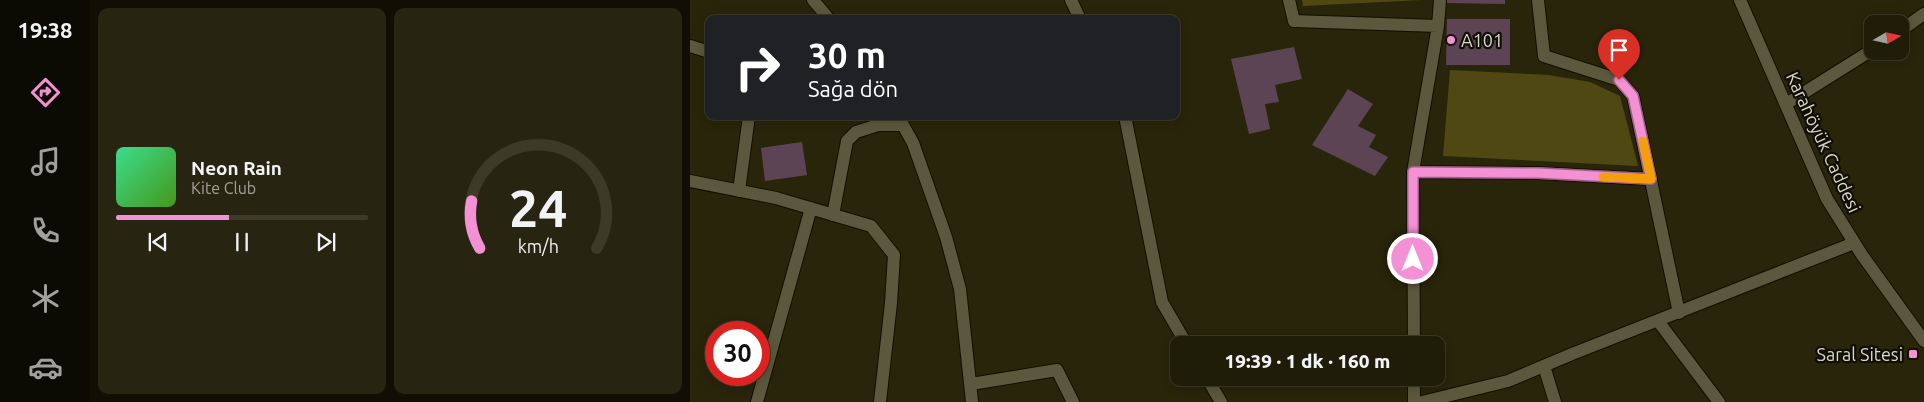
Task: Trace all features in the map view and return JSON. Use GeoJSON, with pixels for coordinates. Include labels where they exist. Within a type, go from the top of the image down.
{"type":"FeatureCollection","features":[{"type":"Feature","properties":{"kind":"street"},"geometry":{"type":"LineString","coordinates":[[813,0],[826,15]]}},
{"type":"Feature","properties":{"kind":"street"},"geometry":{"type":"LineString","coordinates":[[1071,0],[1078,15]]}},
{"type":"Feature","properties":{"kind":"street"},"geometry":{"type":"LineString","coordinates":[[1290,0],[1294,21],[1438,26]]}},
{"type":"Feature","properties":{"kind":"street"},"geometry":{"type":"LineString","coordinates":[[1414,336],[1413,172],[1438,26],[1440,0]]}},
{"type":"Feature","properties":{"kind":"street"},"geometry":{"type":"LineString","coordinates":[[1538,0],[1544,56],[1619,80],[1633,96],[1679,313]]}},
{"type":"Feature","properties":{"kind":"street","name":"Karahöyük Caddesi"},"geometry":{"type":"LineString","coordinates":[[1740,0],[1827,199],[1854,243],[1924,342]]}},
{"type":"Feature","properties":{"kind":"street"},"geometry":{"type":"LineString","coordinates":[[1909,25],[1924,14]]}},
{"type":"Feature","properties":{"kind":"street"},"geometry":{"type":"LineString","coordinates":[[690,46],[705,51]]}},
{"type":"Feature","properties":{"kind":"street"},"geometry":{"type":"LineString","coordinates":[[1786,104],[1864,55]]}},
{"type":"Feature","properties":{"kind":"street"},"geometry":{"type":"LineString","coordinates":[[739,191],[749,120]]}},
{"type":"Feature","properties":{"kind":"street"},"geometry":{"type":"LineString","coordinates":[[1126,120],[1162,302],[1182,336]]}},
{"type":"Feature","properties":{"kind":"street"},"geometry":{"type":"LineString","coordinates":[[833,215],[847,141],[856,132],[900,121],[913,143],[943,227],[960,290],[972,402]]}},
{"type":"Feature","properties":{"kind":"street"},"geometry":{"type":"LineString","coordinates":[[1413,172],[1538,173],[1651,179]]}},
{"type":"Feature","properties":{"kind":"street"},"geometry":{"type":"LineString","coordinates":[[690,181],[776,198],[872,226],[894,255],[891,303],[880,402]]}},
{"type":"Feature","properties":{"kind":"street"},"geometry":{"type":"LineString","coordinates":[[757,402],[811,208]]}},
{"type":"Feature","properties":{"kind":"street"},"geometry":{"type":"LineString","coordinates":[[1422,402],[1508,381],[1854,243]]}},
{"type":"Feature","properties":{"kind":"street"},"geometry":{"type":"LineString","coordinates":[[1658,321],[1719,402]]}},
{"type":"Feature","properties":{"kind":"street"},"geometry":{"type":"LineString","coordinates":[[1544,366],[1555,402]]}},
{"type":"Feature","properties":{"kind":"street"},"geometry":{"type":"LineString","coordinates":[[970,384],[1056,370],[1073,402]]}},
{"type":"Feature","properties":{"kind":"street"},"geometry":{"type":"LineString","coordinates":[[1212,386],[1221,402]]}},
{"type":"Feature","properties":{"kind":"street"},"geometry":{"type":"LineString","coordinates":[[1414,386],[1414,402]]}},
{"type":"Feature","properties":{"kind":"shaded area"},"geometry":{"type":"Polygon","coordinates":[[[1302,0],[1422,0],[1303,6],[1302,0]]]}},
{"type":"Feature","properties":{"kind":"shaded area"},"geometry":{"type":"Polygon","coordinates":[[[1450,70],[1549,75],[1590,82],[1620,96],[1638,166],[1443,156],[1450,70]]]}},
{"type":"Feature","properties":{"kind":"building"},"geometry":{"type":"Polygon","coordinates":[[[1447,0],[1505,0],[1505,4],[1447,3],[1447,0]]]}},
{"type":"Feature","properties":{"kind":"building"},"geometry":{"type":"Polygon","coordinates":[[[1447,19],[1510,19],[1510,65],[1446,65],[1447,19]]]}},
{"type":"Feature","properties":{"kind":"building"},"geometry":{"type":"Polygon","coordinates":[[[1294,47],[1302,79],[1275,85],[1279,102],[1265,104],[1270,129],[1249,134],[1231,59],[1294,47]]]}},
{"type":"Feature","properties":{"kind":"building"},"geometry":{"type":"Polygon","coordinates":[[[1348,89],[1373,104],[1358,126],[1376,135],[1369,147],[1388,157],[1375,176],[1312,145],[1348,89]]]}},
{"type":"Feature","properties":{"kind":"building"},"geometry":{"type":"Polygon","coordinates":[[[802,142],[807,175],[765,181],[761,148],[802,142]]]}},
{"type":"Feature","properties":{"kind":"slow traffic"},"geometry":{"type":"LineString","coordinates":[[1603,177],[1651,179],[1643,141]]}},
{"type":"Feature","properties":{"kind":"place","name":"A101"},"geometry":{"type":"Point","coordinates":[1451,40]}},
{"type":"Feature","properties":{"kind":"place","name":"Saral Sitesi"},"geometry":{"type":"Point","coordinates":[1913,354]}},
{"type":"Feature","properties":{"kind":"route"},"geometry":{"type":"LineString","coordinates":[[1413,259],[1413,172],[1538,173],[1651,179],[1633,96],[1619,80]]}}]}
